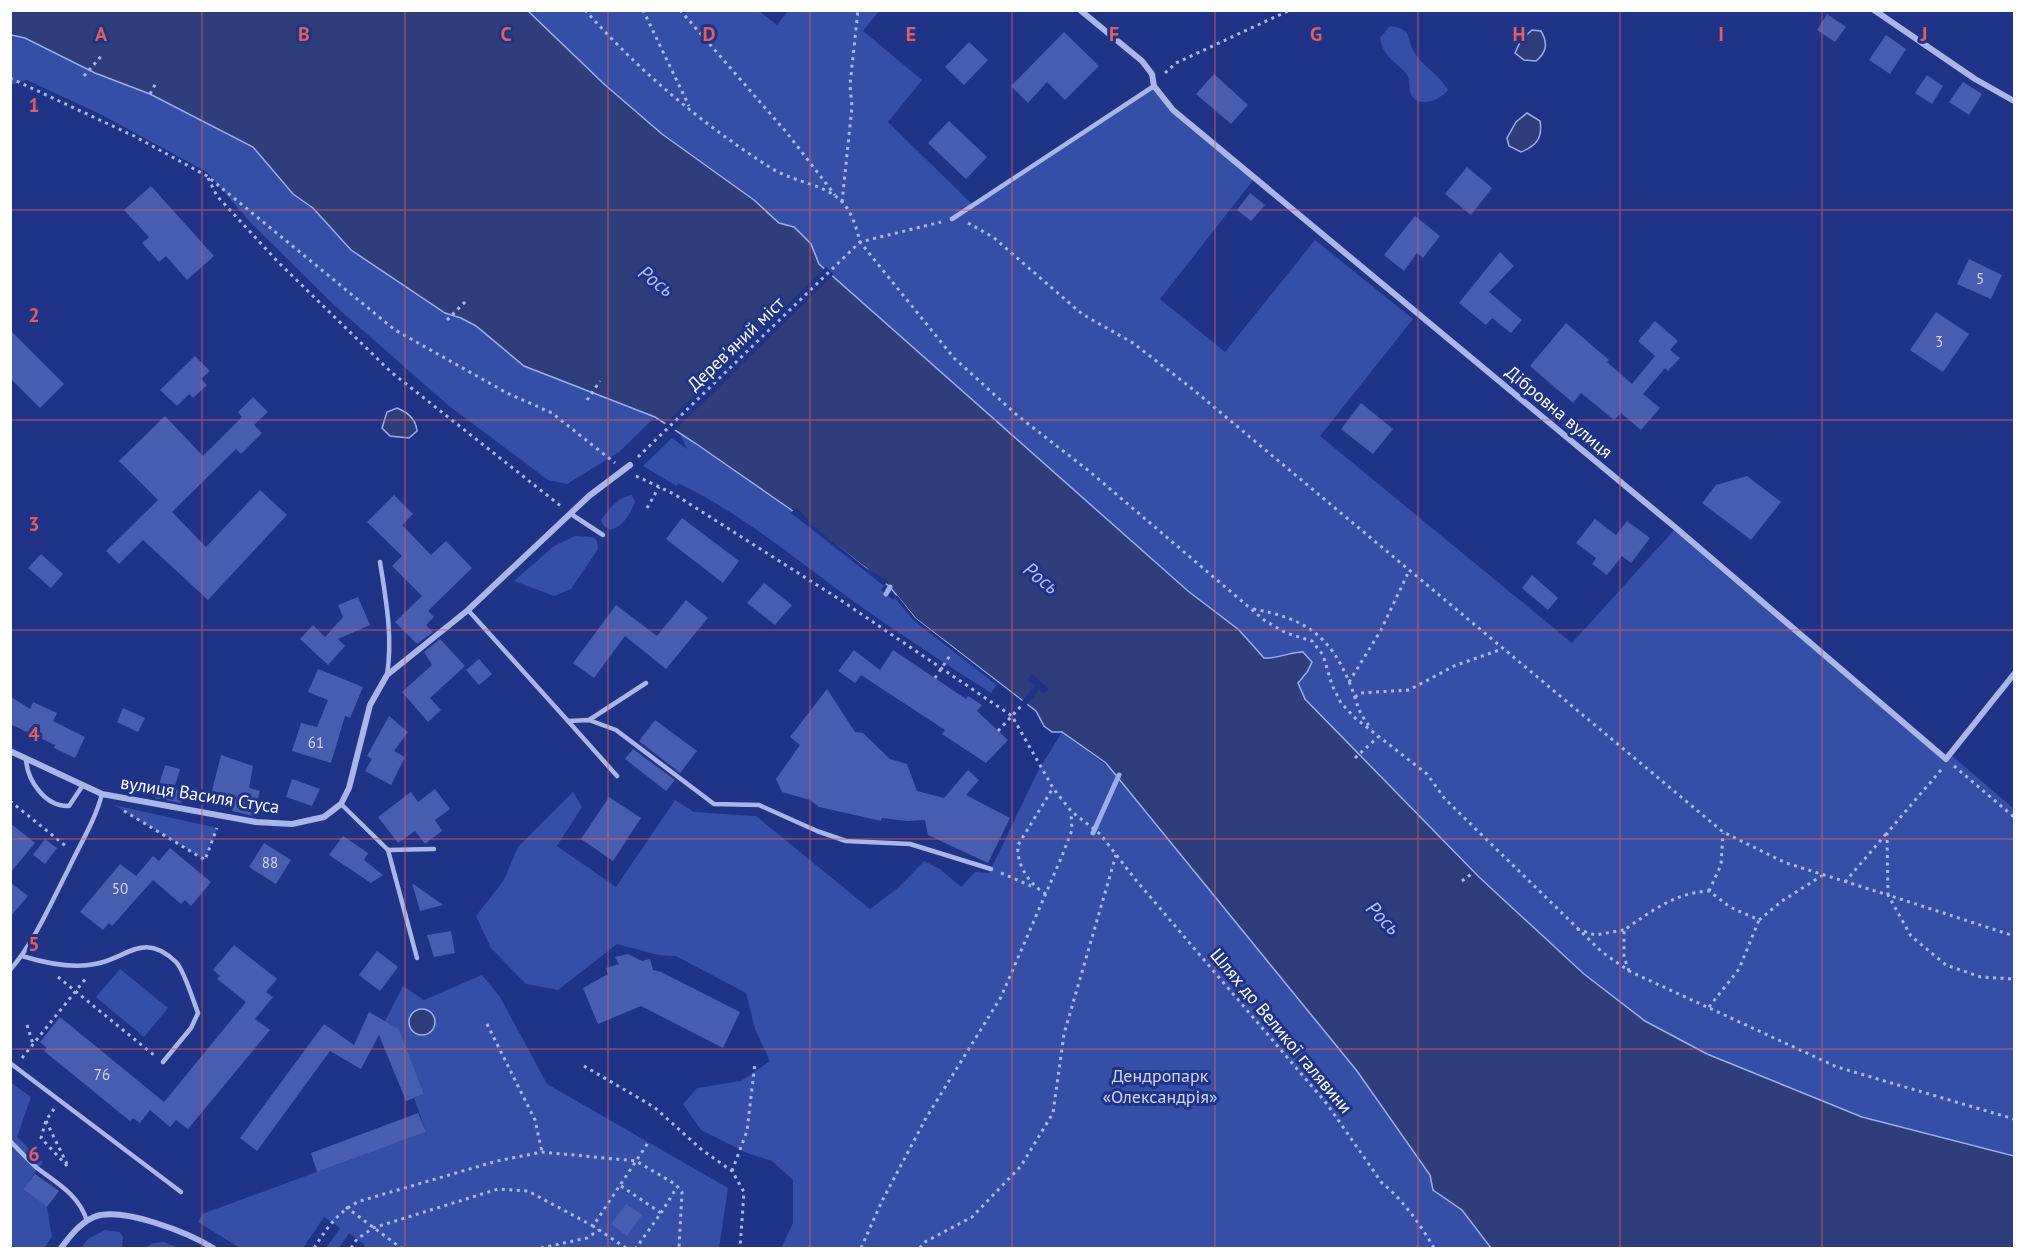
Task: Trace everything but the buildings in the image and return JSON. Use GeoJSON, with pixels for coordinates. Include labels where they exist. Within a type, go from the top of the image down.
{"type":"FeatureCollection","features":[{"type":"Feature","properties":{"kind":"street","name":"Дібровна вулиця"},"geometry":{"type":"LineString","coordinates":[[1080,10],[1142,61],[1152,74],[1154,86],[1173,110],[1676,528],[1946,759]]}},
{"type":"Feature","properties":{"kind":"street"},"geometry":{"type":"LineString","coordinates":[[1874,10],[1975,79],[2014,101]]}},
{"type":"Feature","properties":{"kind":"street"},"geometry":{"type":"LineString","coordinates":[[341,804],[349,788],[370,705],[387,675],[468,610],[589,496],[630,465]]}},
{"type":"Feature","properties":{"kind":"street"},"geometry":{"type":"LineString","coordinates":[[1946,759],[2014,674]]}},
{"type":"Feature","properties":{"kind":"street","name":"вулиця Василя Стуса"},"geometry":{"type":"LineString","coordinates":[[10,752],[102,794],[221,818],[274,824],[309,823],[324,817],[341,804]]}},
{"type":"Feature","properties":{"kind":"street"},"geometry":{"type":"LineString","coordinates":[[61,1248],[73,1232],[87,1221],[105,1215],[175,1228],[213,1248]]}},
{"type":"Feature","properties":{"kind":"lane"},"geometry":{"type":"LineString","coordinates":[[952,219],[1154,86]]}},
{"type":"Feature","properties":{"kind":"lane"},"geometry":{"type":"LineString","coordinates":[[571,514],[603,535]]}},
{"type":"Feature","properties":{"kind":"lane"},"geometry":{"type":"LineString","coordinates":[[380,562],[390,628],[387,675]]}},
{"type":"Feature","properties":{"kind":"lane"},"geometry":{"type":"LineString","coordinates":[[468,610],[617,776]]}},
{"type":"Feature","properties":{"kind":"lane"},"geometry":{"type":"LineString","coordinates":[[589,720],[646,683]]}},
{"type":"Feature","properties":{"kind":"lane"},"geometry":{"type":"LineString","coordinates":[[568,721],[589,720],[616,730],[714,804],[759,805],[784,814],[817,831],[846,841],[910,844],[991,869]]}},
{"type":"Feature","properties":{"kind":"lane"},"geometry":{"type":"LineString","coordinates":[[26,759],[27,772],[34,785],[50,800],[61,806],[69,806],[75,801],[83,785]]}},
{"type":"Feature","properties":{"kind":"lane"},"geometry":{"type":"LineString","coordinates":[[10,970],[22,956],[97,813],[102,794]]}},
{"type":"Feature","properties":{"kind":"lane"},"geometry":{"type":"LineString","coordinates":[[341,804],[388,850],[417,958]]}},
{"type":"Feature","properties":{"kind":"lane"},"geometry":{"type":"LineString","coordinates":[[388,850],[434,849]]}},
{"type":"Feature","properties":{"kind":"lane"},"geometry":{"type":"LineString","coordinates":[[22,956],[77,967],[98,964],[145,946],[157,949],[177,963],[198,1013],[191,1028],[163,1062]]}},
{"type":"Feature","properties":{"kind":"lane"},"geometry":{"type":"LineString","coordinates":[[10,1063],[181,1192]]}},
{"type":"Feature","properties":{"kind":"lane"},"geometry":{"type":"LineString","coordinates":[[10,1141],[36,1167],[70,1193],[83,1208],[87,1221]]}},
{"type":"Feature","properties":{"kind":"path"},"geometry":{"type":"LineString","coordinates":[[585,10],[620,50],[714,129],[773,169],[836,196]]}},
{"type":"Feature","properties":{"kind":"path"},"geometry":{"type":"LineString","coordinates":[[643,10],[690,108]]}},
{"type":"Feature","properties":{"kind":"path"},"geometry":{"type":"LineString","coordinates":[[680,10],[787,133],[842,202],[854,219],[860,242],[954,358],[1018,416],[1089,471],[1251,609],[1286,633],[1312,641],[1323,656],[1332,685],[1341,703],[1378,736],[1427,774],[1445,798],[1575,928],[1629,971],[1837,1067],[2014,1119]]}},
{"type":"Feature","properties":{"kind":"path"},"geometry":{"type":"LineString","coordinates":[[842,202],[852,107],[850,85],[858,10]]}},
{"type":"Feature","properties":{"kind":"path"},"geometry":{"type":"LineString","coordinates":[[1154,86],[1176,63],[1290,10]]}},
{"type":"Feature","properties":{"kind":"path"},"geometry":{"type":"LineString","coordinates":[[84,76],[103,54]]}},
{"type":"Feature","properties":{"kind":"path"},"geometry":{"type":"LineString","coordinates":[[10,78],[113,126],[207,176],[395,330],[507,393],[552,413],[623,470],[659,487],[731,530],[942,666],[1012,716],[1053,788],[1071,811],[1072,830],[1001,997],[926,1118],[882,1201],[861,1248]]}},
{"type":"Feature","properties":{"kind":"path"},"geometry":{"type":"LineString","coordinates":[[150,94],[157,81]]}},
{"type":"Feature","properties":{"kind":"path"},"geometry":{"type":"LineString","coordinates":[[207,176],[217,196],[277,261],[391,372],[571,514]]}},
{"type":"Feature","properties":{"kind":"path"},"geometry":{"type":"LineString","coordinates":[[860,242],[952,219],[973,225],[993,237],[1082,315],[1133,343],[1190,387],[1723,832],[1786,863],[2014,936]]}},
{"type":"Feature","properties":{"kind":"path","name":"Дерев'яний міст"},"geometry":{"type":"LineString","coordinates":[[630,465],[860,242]]}},
{"type":"Feature","properties":{"kind":"path"},"geometry":{"type":"LineString","coordinates":[[447,320],[466,301]]}},
{"type":"Feature","properties":{"kind":"path"},"geometry":{"type":"LineString","coordinates":[[587,400],[600,381]]}},
{"type":"Feature","properties":{"kind":"path"},"geometry":{"type":"LineString","coordinates":[[647,508],[659,487]]}},
{"type":"Feature","properties":{"kind":"path"},"geometry":{"type":"LineString","coordinates":[[1349,682],[1381,630],[1409,571]]}},
{"type":"Feature","properties":{"kind":"path"},"geometry":{"type":"LineString","coordinates":[[1251,609],[1277,612],[1298,620],[1328,645],[1349,682],[1359,715],[1378,736]]}},
{"type":"Feature","properties":{"kind":"path"},"geometry":{"type":"LineString","coordinates":[[1355,697],[1360,693],[1409,690],[1454,666],[1502,649]]}},
{"type":"Feature","properties":{"kind":"path"},"geometry":{"type":"LineString","coordinates":[[935,678],[951,654]]}},
{"type":"Feature","properties":{"kind":"path"},"geometry":{"type":"LineString","coordinates":[[998,731],[1021,706]]}},
{"type":"Feature","properties":{"kind":"path"},"geometry":{"type":"LineString","coordinates":[[1355,758],[1378,736]]}},
{"type":"Feature","properties":{"kind":"path"},"geometry":{"type":"LineString","coordinates":[[1845,882],[1941,771],[1946,759],[2014,817]]}},
{"type":"Feature","properties":{"kind":"path"},"geometry":{"type":"LineString","coordinates":[[1033,886],[1017,854],[1018,845],[1053,788]]}},
{"type":"Feature","properties":{"kind":"path"},"geometry":{"type":"LineString","coordinates":[[10,801],[75,854]]}},
{"type":"Feature","properties":{"kind":"path"},"geometry":{"type":"LineString","coordinates":[[123,811],[205,860],[221,818]]}},
{"type":"Feature","properties":{"kind":"path","name":"Шлях до Великої галявини"},"geometry":{"type":"LineString","coordinates":[[1071,811],[1100,834],[1327,1104],[1382,1183],[1400,1200],[1434,1248]]}},
{"type":"Feature","properties":{"kind":"path"},"geometry":{"type":"LineString","coordinates":[[1709,891],[1721,865],[1723,832]]}},
{"type":"Feature","properties":{"kind":"path"},"geometry":{"type":"LineString","coordinates":[[1887,833],[1888,895],[1911,936],[1946,965],[1981,977],[2014,979]]}},
{"type":"Feature","properties":{"kind":"path"},"geometry":{"type":"LineString","coordinates":[[920,1248],[923,1243],[972,1217],[1021,1166],[1053,1113],[1064,1034],[1116,855]]}},
{"type":"Feature","properties":{"kind":"path"},"geometry":{"type":"LineString","coordinates":[[991,869],[1033,886],[1046,894]]}},
{"type":"Feature","properties":{"kind":"path"},"geometry":{"type":"LineString","coordinates":[[1462,881],[1474,872]]}},
{"type":"Feature","properties":{"kind":"path"},"geometry":{"type":"LineString","coordinates":[[1709,1007],[1739,969],[1759,920],[1782,901],[1823,875]]}},
{"type":"Feature","properties":{"kind":"path"},"geometry":{"type":"LineString","coordinates":[[1575,928],[1595,935],[1624,930],[1663,903],[1690,892],[1709,891],[1730,907],[1759,920]]}},
{"type":"Feature","properties":{"kind":"path"},"geometry":{"type":"LineString","coordinates":[[1624,930],[1624,957],[1629,971]]}},
{"type":"Feature","properties":{"kind":"path"},"geometry":{"type":"LineString","coordinates":[[16,1066],[76,991],[163,1062]]}},
{"type":"Feature","properties":{"kind":"path"},"geometry":{"type":"LineString","coordinates":[[488,1024],[535,1120],[542,1152]]}},
{"type":"Feature","properties":{"kind":"path"},"geometry":{"type":"LineString","coordinates":[[27,1025],[33,1044]]}},
{"type":"Feature","properties":{"kind":"path"},"geometry":{"type":"LineString","coordinates":[[732,1171],[747,1131],[755,1063]]}},
{"type":"Feature","properties":{"kind":"path"},"geometry":{"type":"LineString","coordinates":[[584,1066],[654,1107],[702,1150],[732,1171],[744,1192],[740,1248]]}},
{"type":"Feature","properties":{"kind":"path"},"geometry":{"type":"LineString","coordinates":[[46,1120],[64,1159],[69,1168],[41,1138],[46,1120]]}},
{"type":"Feature","properties":{"kind":"path"},"geometry":{"type":"LineString","coordinates":[[593,1226],[648,1143]]}},
{"type":"Feature","properties":{"kind":"path"},"geometry":{"type":"LineString","coordinates":[[314,1248],[331,1222],[346,1207],[497,1161],[542,1152],[636,1161],[677,1187],[682,1192],[683,1210],[679,1248]]}},
{"type":"Feature","properties":{"kind":"path"},"geometry":{"type":"LineString","coordinates":[[621,1186],[661,1213]]}},
{"type":"Feature","properties":{"kind":"path"},"geometry":{"type":"LineString","coordinates":[[636,1248],[677,1187]]}},
{"type":"Feature","properties":{"kind":"path"},"geometry":{"type":"LineString","coordinates":[[351,1248],[357,1239],[373,1228],[498,1189],[528,1191],[593,1226],[626,1248]]}},
{"type":"Feature","properties":{"kind":"path"},"geometry":{"type":"LineString","coordinates":[[346,1207],[401,1248]]}},
{"type":"Feature","properties":{"kind":"path"},"geometry":{"type":"LineString","coordinates":[[541,1248],[587,1238],[599,1230]]}},
{"type":"Feature","properties":{"kind":"green space"},"geometry":{"type":"Polygon","coordinates":[[[11,11],[253,147],[293,194],[655,417],[619,452],[567,484],[548,480],[449,406],[334,305],[250,222],[207,172],[102,115],[27,80],[11,85],[11,11]]]}},
{"type":"Feature","properties":{"kind":"green space"},"geometry":{"type":"Polygon","coordinates":[[[528,11],[759,11],[777,25],[788,11],[879,11],[863,31],[922,80],[888,122],[973,205],[1154,86],[1173,110],[1254,179],[1160,299],[1225,352],[1315,240],[1413,319],[1320,436],[1572,643],[1676,528],[1945,759],[1950,754],[2014,809],[2014,1156],[1862,1117],[1707,1054],[1645,1021],[1584,974],[1479,877],[1305,699],[1298,683],[1307,672],[1290,652],[1276,659],[1264,658],[1239,630],[1188,591],[819,264],[811,244],[794,227],[779,223],[754,200],[662,134],[604,84],[528,11]]]}},
{"type":"Feature","properties":{"kind":"green space"},"geometry":{"type":"Polygon","coordinates":[[[1390,26],[1398,27],[1406,33],[1416,55],[1448,90],[1445,93],[1430,101],[1415,99],[1410,91],[1407,74],[1389,57],[1381,44],[1380,38],[1390,26]]]}},
{"type":"Feature","properties":{"kind":"green space"},"geometry":{"type":"Polygon","coordinates":[[[679,432],[790,509],[886,584],[881,590],[893,600],[897,595],[915,618],[998,683],[991,693],[870,613],[724,508],[678,483],[677,486],[643,466],[672,438],[687,449],[679,432]]]}},
{"type":"Feature","properties":{"kind":"green space"},"geometry":{"type":"Polygon","coordinates":[[[632,495],[635,502],[622,523],[610,530],[603,525],[601,520],[611,508],[622,498],[632,495]]]}},
{"type":"Feature","properties":{"kind":"green space"},"geometry":{"type":"Polygon","coordinates":[[[575,536],[593,537],[597,541],[598,549],[571,589],[554,596],[514,581],[554,546],[575,536]]]}},
{"type":"Feature","properties":{"kind":"green space","name":"Дендропарк «Олександрія»"},"geometry":{"type":"Polygon","coordinates":[[[1062,732],[1119,775],[1357,1071],[1430,1175],[1433,1190],[1462,1210],[1491,1248],[781,1248],[793,1223],[793,1180],[772,1161],[747,1153],[701,1130],[683,1104],[697,1088],[741,1081],[770,1061],[755,1029],[746,993],[676,956],[658,955],[617,944],[558,990],[526,984],[491,948],[476,916],[504,880],[518,847],[573,792],[582,807],[557,846],[616,887],[675,800],[694,812],[756,816],[870,909],[899,887],[924,861],[940,869],[961,887],[975,872],[989,873],[1038,771],[1062,732]]]}},
{"type":"Feature","properties":{"kind":"green space"},"geometry":{"type":"Polygon","coordinates":[[[114,805],[217,828],[205,860],[114,805]]]}},
{"type":"Feature","properties":{"kind":"green space"},"geometry":{"type":"Polygon","coordinates":[[[120,969],[168,1008],[144,1037],[96,997],[120,969]]]}},
{"type":"Feature","properties":{"kind":"green space"},"geometry":{"type":"Polygon","coordinates":[[[482,975],[500,997],[547,1084],[728,1188],[719,1248],[363,1248],[365,1245],[349,1233],[339,1248],[326,1248],[340,1228],[324,1217],[303,1248],[240,1248],[198,1222],[202,1214],[426,1132],[414,1098],[424,1094],[399,1029],[385,1021],[403,986],[424,1000],[482,975]]]}},
{"type":"Feature","properties":{"kind":"green space"},"geometry":{"type":"Polygon","coordinates":[[[10,1082],[31,1097],[17,1137],[43,1162],[23,1189],[47,1207],[52,1237],[44,1248],[11,1248],[10,1082]]]}},
{"type":"Feature","properties":{"kind":"green space"},"geometry":{"type":"Polygon","coordinates":[[[105,1230],[120,1232],[123,1237],[122,1248],[81,1248],[88,1239],[105,1230]]]}},
{"type":"Feature","properties":{"kind":"green space"},"geometry":{"type":"Polygon","coordinates":[[[164,1242],[179,1248],[145,1248],[153,1243],[164,1242]]]}},
{"type":"Feature","properties":{"kind":"water","name":"Рось"},"geometry":{"type":"Polygon","coordinates":[[[11,10],[528,11],[604,84],[662,134],[754,200],[779,223],[794,227],[811,244],[819,264],[1188,591],[1239,630],[1264,658],[1303,652],[1312,662],[1298,683],[1305,699],[1479,877],[1584,974],[1645,1021],[1707,1054],[1862,1117],[2014,1156],[2014,1248],[1491,1248],[1462,1210],[1433,1190],[1430,1175],[1357,1071],[1106,763],[1062,732],[1052,732],[1044,726],[1036,711],[915,618],[890,587],[790,509],[695,443],[655,417],[524,366],[476,326],[445,313],[351,250],[313,208],[293,194],[253,147],[150,94],[95,73],[25,38],[11,35],[11,10]]]}},
{"type":"Feature","properties":{"kind":"water"},"geometry":{"type":"Polygon","coordinates":[[[1532,30],[1541,31],[1545,39],[1544,51],[1536,61],[1524,60],[1515,53],[1521,40],[1532,30]]]}},
{"type":"Feature","properties":{"kind":"water"},"geometry":{"type":"Polygon","coordinates":[[[1527,113],[1540,121],[1540,132],[1537,141],[1521,152],[1509,146],[1507,138],[1516,122],[1527,113]]]}},
{"type":"Feature","properties":{"kind":"water"},"geometry":{"type":"Polygon","coordinates":[[[397,408],[415,423],[417,431],[409,438],[390,436],[382,428],[387,412],[397,408]]]}},
{"type":"Feature","properties":{"kind":"water"},"geometry":{"type":"Polygon","coordinates":[[[422,1009],[431,1013],[435,1022],[431,1031],[422,1035],[413,1031],[409,1022],[413,1013],[422,1009]]]}},
{"type":"Feature","properties":{"kind":"pier"},"geometry":{"type":"Polygon","coordinates":[[[826,267],[834,274],[673,432],[663,426],[826,267]]]}},
{"type":"Feature","properties":{"kind":"pier"},"geometry":{"type":"Polygon","coordinates":[[[796,507],[814,526],[866,568],[888,581],[884,586],[791,513],[796,507]]]}},
{"type":"Feature","properties":{"kind":"pier"},"geometry":{"type":"Polygon","coordinates":[[[897,595],[915,618],[1022,701],[1035,686],[1027,680],[1032,674],[1049,689],[1044,694],[1039,690],[1025,707],[913,620],[895,598],[897,595]]]}},
{"type":"Feature","properties":{"kind":"waterway"},"geometry":{"type":"LineString","coordinates":[[886,594],[890,587]]}},
{"type":"Feature","properties":{"kind":"waterway"},"geometry":{"type":"LineString","coordinates":[[1093,833],[1119,775]]}}]}
